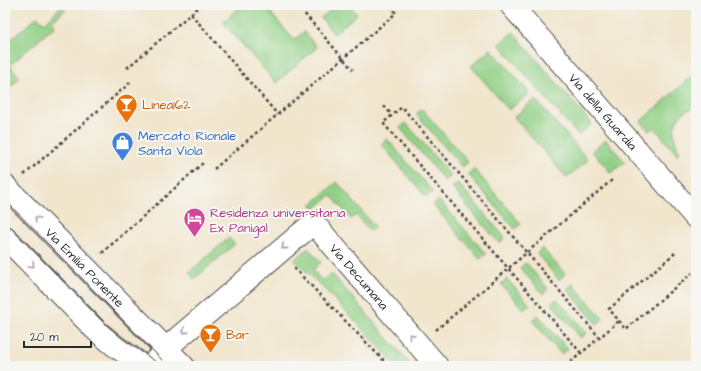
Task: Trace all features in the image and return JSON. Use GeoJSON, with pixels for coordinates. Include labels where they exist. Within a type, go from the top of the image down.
{"type":"FeatureCollection","features":[{"type":"Feature","properties":{"kind":"street","name":"Via della Guardia"},"geometry":{"type":"LineString","coordinates":[[511,5],[696,218]]}},
{"type":"Feature","properties":{"kind":"street","name":"Via Emilia Ponente"},"geometry":{"type":"LineString","coordinates":[[14,182],[183,366]]}},
{"type":"Feature","properties":{"kind":"street","name":"Via Decumana"},"geometry":{"type":"LineString","coordinates":[[166,349],[311,225],[317,227],[437,366]]}},
{"type":"Feature","properties":{"kind":"street"},"geometry":{"type":"LineString","coordinates":[[5,237],[96,330],[144,366]]}},
{"type":"Feature","properties":{"kind":"street"},"geometry":{"type":"LineString","coordinates":[[150,366],[166,349]]}},
{"type":"Feature","properties":{"kind":"path"},"geometry":{"type":"LineString","coordinates":[[127,68],[201,5]]}},
{"type":"Feature","properties":{"kind":"path"},"geometry":{"type":"LineString","coordinates":[[297,5],[353,70]]}},
{"type":"Feature","properties":{"kind":"path"},"geometry":{"type":"LineString","coordinates":[[214,169],[396,13],[389,5]]}},
{"type":"Feature","properties":{"kind":"path"},"geometry":{"type":"LineString","coordinates":[[191,14],[278,115]]}},
{"type":"Feature","properties":{"kind":"path"},"geometry":{"type":"LineString","coordinates":[[14,182],[132,81]]}},
{"type":"Feature","properties":{"kind":"path"},"geometry":{"type":"LineString","coordinates":[[384,106],[392,115]]}},
{"type":"Feature","properties":{"kind":"path"},"geometry":{"type":"LineString","coordinates":[[581,353],[383,123],[392,115],[402,107],[599,337]]}},
{"type":"Feature","properties":{"kind":"path"},"geometry":{"type":"LineString","coordinates":[[99,256],[203,163]]}},
{"type":"Feature","properties":{"kind":"path"},"geometry":{"type":"LineString","coordinates":[[432,333],[612,180]]}},
{"type":"Feature","properties":{"kind":"path"},"geometry":{"type":"LineString","coordinates":[[675,253],[609,309],[619,321],[626,329],[692,273]]}},
{"type":"Feature","properties":{"kind":"path"},"geometry":{"type":"LineString","coordinates":[[292,266],[389,366]]}},
{"type":"Feature","properties":{"kind":"path"},"geometry":{"type":"LineString","coordinates":[[566,366],[619,321]]}},
{"type":"Feature","properties":{"kind":"green space"},"geometry":{"type":"Polygon","coordinates":[[[62,5],[70,5],[52,22],[55,26],[10,65],[20,78],[5,92],[5,44],[37,17],[45,23],[62,5]]]}},
{"type":"Feature","properties":{"kind":"green space"},"geometry":{"type":"Polygon","coordinates":[[[243,5],[275,5],[269,11],[294,40],[304,32],[317,47],[276,83],[223,22],[243,5]]]}},
{"type":"Feature","properties":{"kind":"green space"},"geometry":{"type":"Polygon","coordinates":[[[328,5],[349,5],[357,14],[334,34],[321,18],[331,10],[328,5]]]}},
{"type":"Feature","properties":{"kind":"green space"},"geometry":{"type":"Polygon","coordinates":[[[513,32],[592,124],[578,135],[499,44],[513,32]]]}},
{"type":"Feature","properties":{"kind":"green space"},"geometry":{"type":"Polygon","coordinates":[[[491,49],[530,93],[509,110],[471,66],[491,49]]]}},
{"type":"Feature","properties":{"kind":"green space"},"geometry":{"type":"Polygon","coordinates":[[[696,73],[696,107],[682,114],[675,125],[675,138],[680,152],[677,155],[654,127],[649,131],[641,121],[696,73]]]}},
{"type":"Feature","properties":{"kind":"green space"},"geometry":{"type":"Polygon","coordinates":[[[535,99],[588,160],[567,178],[514,117],[535,99]]]}},
{"type":"Feature","properties":{"kind":"green space"},"geometry":{"type":"Polygon","coordinates":[[[422,109],[468,162],[462,167],[416,114],[422,109]]]}},
{"type":"Feature","properties":{"kind":"green space"},"geometry":{"type":"Polygon","coordinates":[[[406,123],[451,176],[445,181],[400,128],[406,123]]]}},
{"type":"Feature","properties":{"kind":"green space"},"geometry":{"type":"Polygon","coordinates":[[[387,139],[433,192],[426,197],[381,144],[387,139]]]}},
{"type":"Feature","properties":{"kind":"green space"},"geometry":{"type":"Polygon","coordinates":[[[606,140],[625,162],[611,173],[592,151],[606,140]]]}},
{"type":"Feature","properties":{"kind":"green space"},"geometry":{"type":"Polygon","coordinates":[[[474,169],[521,224],[515,229],[468,174],[474,169]]]}},
{"type":"Feature","properties":{"kind":"green space"},"geometry":{"type":"Polygon","coordinates":[[[337,182],[375,227],[370,231],[356,215],[351,219],[331,195],[315,209],[311,205],[337,182]]]}},
{"type":"Feature","properties":{"kind":"green space"},"geometry":{"type":"Polygon","coordinates":[[[458,183],[505,238],[499,243],[452,188],[458,183]]]}},
{"type":"Feature","properties":{"kind":"green space"},"geometry":{"type":"Polygon","coordinates":[[[439,200],[486,254],[480,259],[433,205],[439,200]]]}},
{"type":"Feature","properties":{"kind":"green space"},"geometry":{"type":"Polygon","coordinates":[[[229,238],[235,244],[194,279],[189,272],[229,238]]]}},
{"type":"Feature","properties":{"kind":"green space"},"geometry":{"type":"Polygon","coordinates":[[[542,248],[565,274],[559,280],[537,254],[542,248]]]}},
{"type":"Feature","properties":{"kind":"green space"},"geometry":{"type":"Polygon","coordinates":[[[309,249],[321,262],[313,270],[322,281],[332,274],[412,366],[396,366],[341,306],[294,260],[309,249]]]}},
{"type":"Feature","properties":{"kind":"green space"},"geometry":{"type":"Polygon","coordinates":[[[526,263],[548,289],[543,294],[520,268],[526,263]]]}},
{"type":"Feature","properties":{"kind":"green space"},"geometry":{"type":"Polygon","coordinates":[[[507,279],[530,305],[524,310],[501,284],[507,279]]]}},
{"type":"Feature","properties":{"kind":"green space"},"geometry":{"type":"Polygon","coordinates":[[[573,284],[603,319],[597,324],[567,289],[573,284]]]}},
{"type":"Feature","properties":{"kind":"green space"},"geometry":{"type":"Polygon","coordinates":[[[557,299],[587,333],[581,338],[551,303],[557,299]]]}},
{"type":"Feature","properties":{"kind":"green space"},"geometry":{"type":"Polygon","coordinates":[[[538,315],[568,349],[561,354],[532,320],[538,315]]]}},
{"type":"Feature","properties":{"kind":"tram line"},"geometry":{"type":"LineString","coordinates":[[5,200],[168,366]]}},
{"type":"Feature","properties":{"kind":"tram line"},"geometry":{"type":"LineString","coordinates":[[5,222],[104,323],[123,339],[162,366]]}},
{"type":"Feature","properties":{"kind":"place","name":"Linea162"},"geometry":{"type":"Point","coordinates":[127,124]}},
{"type":"Feature","properties":{"kind":"place","name":"Mercato Rionale Santa Viola"},"geometry":{"type":"Point","coordinates":[123,162]}},
{"type":"Feature","properties":{"kind":"place","name":"Residenza universitaria Ex Panigal"},"geometry":{"type":"Point","coordinates":[194,238]}},
{"type":"Feature","properties":{"kind":"place","name":"Bar"},"geometry":{"type":"Point","coordinates":[210,354]}}]}
